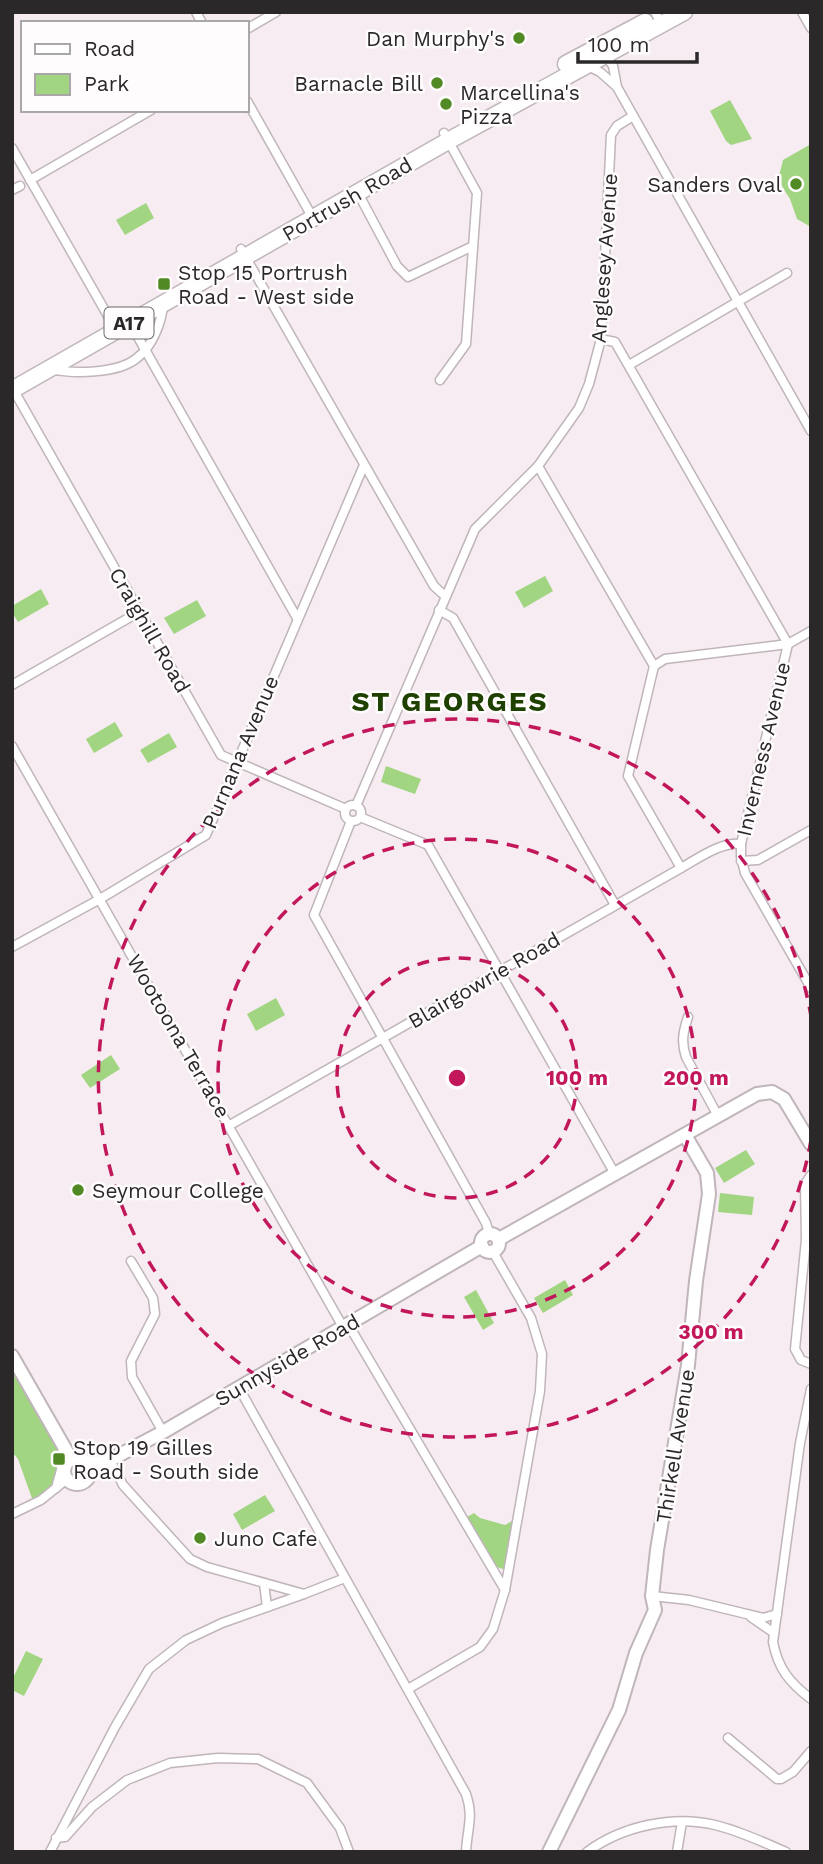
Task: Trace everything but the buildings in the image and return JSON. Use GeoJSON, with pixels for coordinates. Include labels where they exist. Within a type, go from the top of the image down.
{"type":"FeatureCollection","features":[{"type":"Feature","properties":{"kind":"highway","name":"Portrush Road"},"geometry":{"type":"LineString","coordinates":[[13,387],[112,323],[311,215],[659,16],[684,12]]}},
{"type":"Feature","properties":{"kind":"highway","name":"Portrush Road"},"geometry":{"type":"LineString","coordinates":[[311,215],[358,193],[446,137],[586,65],[601,51]]}},
{"type":"Feature","properties":{"kind":"highway","name":"Portrush Road"},"geometry":{"type":"LineString","coordinates":[[13,387],[50,369],[163,304],[243,253]]}},
{"type":"Feature","properties":{"kind":"street"},"geometry":{"type":"LineString","coordinates":[[248,28],[276,12]]}},
{"type":"Feature","properties":{"kind":"street"},"geometry":{"type":"LineString","coordinates":[[802,12],[811,28]]}},
{"type":"Feature","properties":{"kind":"street"},"geometry":{"type":"LineString","coordinates":[[601,51],[613,66],[617,87],[633,116],[811,431]]}},
{"type":"Feature","properties":{"kind":"street"},"geometry":{"type":"LineString","coordinates":[[586,65],[600,72],[617,87]]}},
{"type":"Feature","properties":{"kind":"street"},"geometry":{"type":"LineString","coordinates":[[248,103],[311,215]]}},
{"type":"Feature","properties":{"kind":"street"},"geometry":{"type":"LineString","coordinates":[[30,180],[148,112]]}},
{"type":"Feature","properties":{"kind":"street","name":"Anglesey Avenue"},"geometry":{"type":"LineString","coordinates":[[356,806],[475,529],[538,466],[579,408],[589,384],[601,339],[611,135],[617,126],[633,116]]}},
{"type":"Feature","properties":{"kind":"street"},"geometry":{"type":"LineString","coordinates":[[440,380],[466,344],[477,193],[446,137]]}},
{"type":"Feature","properties":{"kind":"street"},"geometry":{"type":"LineString","coordinates":[[12,148],[112,323]]}},
{"type":"Feature","properties":{"kind":"street"},"geometry":{"type":"LineString","coordinates":[[358,193],[397,267],[408,277],[473,246]]}},
{"type":"Feature","properties":{"kind":"street"},"geometry":{"type":"LineString","coordinates":[[243,253],[434,586],[445,596]]}},
{"type":"Feature","properties":{"kind":"street"},"geometry":{"type":"LineString","coordinates":[[629,365],[787,273]]}},
{"type":"Feature","properties":{"kind":"street"},"geometry":{"type":"LineString","coordinates":[[50,369],[72,373],[115,367],[133,361],[145,349],[162,315],[163,304]]}},
{"type":"Feature","properties":{"kind":"street"},"geometry":{"type":"LineString","coordinates":[[130,323],[297,618]]}},
{"type":"Feature","properties":{"kind":"street","name":"Inverness Avenue"},"geometry":{"type":"LineString","coordinates":[[601,339],[615,342],[788,644],[741,844],[741,861],[745,873],[809,982]]}},
{"type":"Feature","properties":{"kind":"street","name":"Craighill Road"},"geometry":{"type":"LineString","coordinates":[[13,387],[221,755],[346,809]]}},
{"type":"Feature","properties":{"kind":"street","name":"Purnana Avenue"},"geometry":{"type":"LineString","coordinates":[[12,947],[100,899],[206,835],[364,465]]}},
{"type":"Feature","properties":{"kind":"street"},"geometry":{"type":"LineString","coordinates":[[538,466],[654,666],[628,775],[681,868]]}},
{"type":"Feature","properties":{"kind":"street"},"geometry":{"type":"LineString","coordinates":[[439,610],[453,618],[615,905]]}},
{"type":"Feature","properties":{"kind":"street"},"geometry":{"type":"LineString","coordinates":[[12,685],[139,612]]}},
{"type":"Feature","properties":{"kind":"street"},"geometry":{"type":"LineString","coordinates":[[654,666],[665,659],[788,644],[811,631]]}},
{"type":"Feature","properties":{"kind":"street","name":"Wootoona Terrace"},"geometry":{"type":"LineString","coordinates":[[12,746],[345,1326],[505,1590]]}},
{"type":"Feature","properties":{"kind":"street"},"geometry":{"type":"LineString","coordinates":[[352,805],[356,806],[360,809],[360,817],[351,821],[345,816],[346,809],[352,805]]}},
{"type":"Feature","properties":{"kind":"street"},"geometry":{"type":"LineString","coordinates":[[360,817],[428,845],[615,1174]]}},
{"type":"Feature","properties":{"kind":"street"},"geometry":{"type":"LineString","coordinates":[[351,821],[314,915],[494,1236],[497,1248],[487,1249],[531,1318],[542,1354],[540,1391],[505,1590],[493,1629],[480,1647],[408,1689]]}},
{"type":"Feature","properties":{"kind":"street"},"geometry":{"type":"LineString","coordinates":[[741,861],[758,860],[811,830]]}},
{"type":"Feature","properties":{"kind":"street","name":"Blairgowrie Road"},"geometry":{"type":"LineString","coordinates":[[230,1125],[681,868],[722,846],[741,844]]}},
{"type":"Feature","properties":{"kind":"street"},"geometry":{"type":"LineString","coordinates":[[688,1017],[683,1032],[686,1057],[718,1116]]}},
{"type":"Feature","properties":{"kind":"street"},"geometry":{"type":"LineString","coordinates":[[494,1236],[615,1174],[757,1094],[772,1092],[784,1099],[811,1144]]}},
{"type":"Feature","properties":{"kind":"street","name":"Thirkell Avenue"},"geometry":{"type":"LineString","coordinates":[[549,1852],[619,1710],[643,1618],[652,1595],[688,1365],[696,1281],[709,1194],[708,1173],[685,1135]]}},
{"type":"Feature","properties":{"kind":"street"},"geometry":{"type":"LineString","coordinates":[[811,1175],[805,1184],[806,1240],[795,1349],[801,1360],[811,1364]]}},
{"type":"Feature","properties":{"kind":"street","name":"Sunnyside Road"},"geometry":{"type":"LineString","coordinates":[[88,1464],[110,1460],[163,1432],[345,1326],[487,1249]]}},
{"type":"Feature","properties":{"kind":"street"},"geometry":{"type":"LineString","coordinates":[[131,1261],[153,1298],[155,1314],[131,1361],[132,1377],[163,1432]]}},
{"type":"Feature","properties":{"kind":"street"},"geometry":{"type":"LineString","coordinates":[[12,1356],[17,1375],[71,1459]]}},
{"type":"Feature","properties":{"kind":"street"},"geometry":{"type":"LineString","coordinates":[[239,1388],[466,1794],[471,1820],[466,1852]]}},
{"type":"Feature","properties":{"kind":"street"},"geometry":{"type":"LineString","coordinates":[[811,1389],[800,1443],[774,1633],[775,1655],[784,1674],[811,1699]]}},
{"type":"Feature","properties":{"kind":"street"},"geometry":{"type":"LineString","coordinates":[[55,1491],[61,1470],[63,1444]]}},
{"type":"Feature","properties":{"kind":"street"},"geometry":{"type":"LineString","coordinates":[[79,1458],[88,1464],[90,1472],[84,1482],[74,1483],[67,1479],[64,1468],[71,1459],[79,1458]]}},
{"type":"Feature","properties":{"kind":"street"},"geometry":{"type":"LineString","coordinates":[[110,1460],[123,1485],[190,1559],[207,1567],[304,1594]]}},
{"type":"Feature","properties":{"kind":"street"},"geometry":{"type":"LineString","coordinates":[[12,1514],[55,1491],[67,1479]]}},
{"type":"Feature","properties":{"kind":"street"},"geometry":{"type":"LineString","coordinates":[[50,1852],[109,1738],[149,1669],[186,1640],[222,1623],[345,1578]]}},
{"type":"Feature","properties":{"kind":"street"},"geometry":{"type":"LineString","coordinates":[[264,1583],[267,1607]]}},
{"type":"Feature","properties":{"kind":"street"},"geometry":{"type":"LineString","coordinates":[[652,1595],[689,1600],[763,1618],[777,1614]]}},
{"type":"Feature","properties":{"kind":"street"},"geometry":{"type":"LineString","coordinates":[[746,1614],[774,1633]]}},
{"type":"Feature","properties":{"kind":"street"},"geometry":{"type":"LineString","coordinates":[[728,1738],[777,1779],[789,1776],[811,1751]]}},
{"type":"Feature","properties":{"kind":"street"},"geometry":{"type":"LineString","coordinates":[[56,1838],[65,1837],[92,1807],[127,1780],[159,1767],[170,1763],[218,1758],[258,1759],[307,1783],[340,1828],[349,1852]]}},
{"type":"Feature","properties":{"kind":"street"},"geometry":{"type":"LineString","coordinates":[[587,1852],[624,1831],[682,1822],[716,1825],[786,1852]]}},
{"type":"Feature","properties":{"kind":"street"},"geometry":{"type":"LineString","coordinates":[[677,1852],[682,1822]]}},
{"type":"Feature","properties":{"kind":"green space"},"geometry":{"type":"Polygon","coordinates":[[[730,100],[752,139],[731,145],[726,141],[710,111],[730,100]]]}},
{"type":"Feature","properties":{"kind":"green space","name":"Sanders Oval"},"geometry":{"type":"Polygon","coordinates":[[[811,144],[811,227],[797,219],[790,199],[778,180],[783,160],[811,144]]]}},
{"type":"Feature","properties":{"kind":"green space"},"geometry":{"type":"Polygon","coordinates":[[[146,203],[154,218],[125,235],[116,220],[146,203]]]}},
{"type":"Feature","properties":{"kind":"green space"},"geometry":{"type":"Polygon","coordinates":[[[545,576],[553,591],[524,608],[515,592],[545,576]]]}},
{"type":"Feature","properties":{"kind":"green space"},"geometry":{"type":"Polygon","coordinates":[[[41,589],[49,604],[18,622],[12,612],[12,606],[41,589]]]}},
{"type":"Feature","properties":{"kind":"green space"},"geometry":{"type":"Polygon","coordinates":[[[197,600],[206,616],[174,634],[164,618],[197,600]]]}},
{"type":"Feature","properties":{"kind":"green space"},"geometry":{"type":"Polygon","coordinates":[[[115,722],[123,736],[94,753],[86,739],[115,722]]]}},
{"type":"Feature","properties":{"kind":"green space"},"geometry":{"type":"Polygon","coordinates":[[[169,733],[177,747],[148,763],[140,750],[169,733]]]}},
{"type":"Feature","properties":{"kind":"green space"},"geometry":{"type":"Polygon","coordinates":[[[386,766],[421,779],[415,794],[381,782],[386,766]]]}},
{"type":"Feature","properties":{"kind":"green space"},"geometry":{"type":"Polygon","coordinates":[[[276,998],[285,1015],[256,1031],[247,1014],[276,998]]]}},
{"type":"Feature","properties":{"kind":"green space"},"geometry":{"type":"Polygon","coordinates":[[[111,1055],[120,1069],[90,1088],[81,1075],[111,1055]]]}},
{"type":"Feature","properties":{"kind":"green space"},"geometry":{"type":"Polygon","coordinates":[[[746,1150],[755,1164],[724,1183],[715,1168],[746,1150]]]}},
{"type":"Feature","properties":{"kind":"green space"},"geometry":{"type":"Polygon","coordinates":[[[720,1193],[754,1197],[752,1215],[718,1212],[720,1193]]]}},
{"type":"Feature","properties":{"kind":"green space"},"geometry":{"type":"Polygon","coordinates":[[[565,1280],[573,1295],[543,1313],[534,1298],[565,1280]]]}},
{"type":"Feature","properties":{"kind":"green space"},"geometry":{"type":"Polygon","coordinates":[[[476,1290],[494,1323],[483,1330],[464,1297],[476,1290]]]}},
{"type":"Feature","properties":{"kind":"green space"},"geometry":{"type":"Polygon","coordinates":[[[21,1371],[67,1462],[64,1471],[67,1479],[34,1504],[18,1459],[12,1452],[12,1378],[21,1371]]]}},
{"type":"Feature","properties":{"kind":"green space"},"geometry":{"type":"Polygon","coordinates":[[[265,1495],[275,1511],[242,1530],[233,1514],[265,1495]]]}},
{"type":"Feature","properties":{"kind":"green space"},"geometry":{"type":"Polygon","coordinates":[[[474,1513],[480,1518],[505,1525],[514,1520],[506,1566],[503,1569],[496,1567],[467,1517],[474,1513]]]}},
{"type":"Feature","properties":{"kind":"green space"},"geometry":{"type":"Polygon","coordinates":[[[26,1651],[43,1659],[24,1696],[12,1690],[12,1680],[26,1651]]]}},
{"type":"Feature","properties":{"kind":"place","name":"Dan Murphy's"},"geometry":{"type":"Point","coordinates":[519,38]}},
{"type":"Feature","properties":{"kind":"place","name":"Barnacle Bill"},"geometry":{"type":"Point","coordinates":[437,83]}},
{"type":"Feature","properties":{"kind":"place","name":"Marcellina's Pizza"},"geometry":{"type":"Point","coordinates":[446,104]}},
{"type":"Feature","properties":{"kind":"place","name":"Sanders Oval"},"geometry":{"type":"Point","coordinates":[796,184]}},
{"type":"Feature","properties":{"kind":"place","name":"Stop 15 Portrush Road - West side"},"geometry":{"type":"Point","coordinates":[164,284]}},
{"type":"Feature","properties":{"kind":"place","name":"Seymour College"},"geometry":{"type":"Point","coordinates":[78,1190]}},
{"type":"Feature","properties":{"kind":"place","name":"Stop 19 Gilles Road - South side"},"geometry":{"type":"Point","coordinates":[59,1459]}},
{"type":"Feature","properties":{"kind":"place","name":"Juno Cafe"},"geometry":{"type":"Point","coordinates":[200,1538]}},
{"type":"Feature","properties":{"kind":"district","name":"ST GEORGES"},"geometry":{"type":"Point","coordinates":[450,701]}}]}
